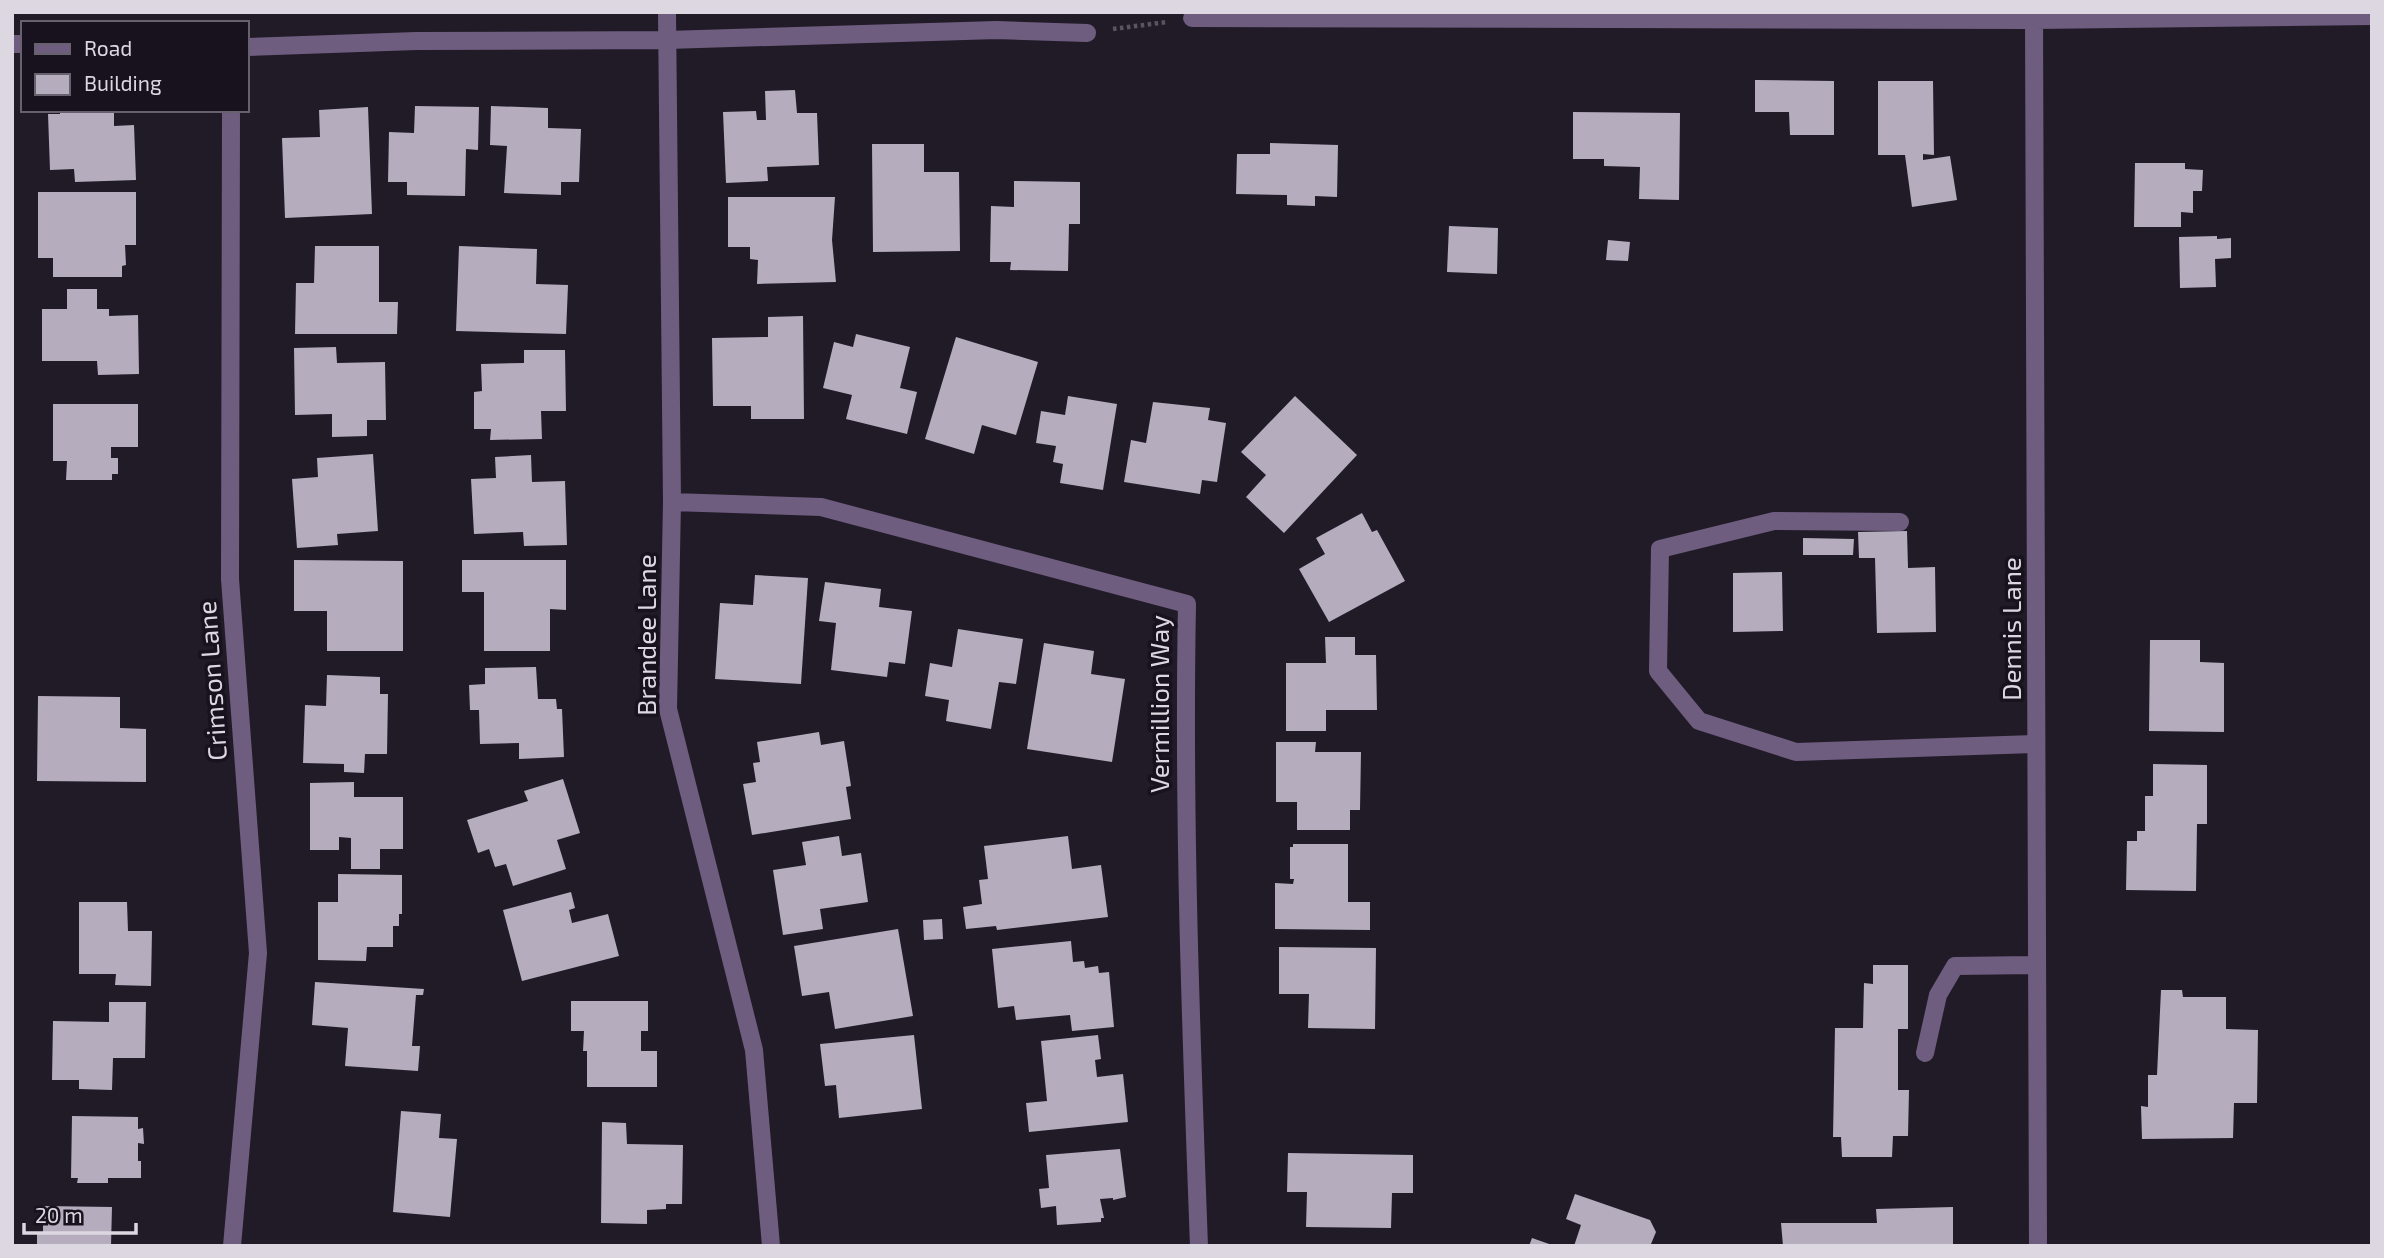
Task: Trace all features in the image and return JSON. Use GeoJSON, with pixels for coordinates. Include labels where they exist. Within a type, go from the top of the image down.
{"type":"FeatureCollection","features":[{"type":"Feature","properties":{"kind":"street","name":"Brandee Lane"},"geometry":{"type":"LineString","coordinates":[[667,12],[672,502],[668,709],[754,1050],[771,1246]]}},
{"type":"Feature","properties":{"kind":"street","name":"Dennis Lane"},"geometry":{"type":"LineString","coordinates":[[2034,16],[2038,1246]]}},
{"type":"Feature","properties":{"kind":"street"},"geometry":{"type":"LineString","coordinates":[[1192,18],[2372,16]]}},
{"type":"Feature","properties":{"kind":"street"},"geometry":{"type":"LineString","coordinates":[[248,47],[416,41],[667,40],[997,30],[1087,33]]}},
{"type":"Feature","properties":{"kind":"street","name":"Crimson Lane"},"geometry":{"type":"LineString","coordinates":[[230,112],[230,579],[258,953],[232,1246]]}},
{"type":"Feature","properties":{"kind":"street","name":"Vermillion Way"},"geometry":{"type":"LineString","coordinates":[[672,502],[821,507],[1187,604],[1184,747],[1188,960],[1199,1246]]}},
{"type":"Feature","properties":{"kind":"street"},"geometry":{"type":"LineString","coordinates":[[1900,522],[1774,521],[1660,549],[1658,671],[1699,720],[1796,752],[2036,744]]}},
{"type":"Feature","properties":{"kind":"street"},"geometry":{"type":"LineString","coordinates":[[1926,1053],[1938,995],[1955,966],[2038,965]]}},
{"type":"Feature","properties":{"kind":"path"},"geometry":{"type":"LineString","coordinates":[[1087,33],[1192,18]]}},
{"type":"Feature","properties":{"kind":"building"},"geometry":{"type":"Polygon","coordinates":[[[1755,80],[1834,81],[1834,135],[1790,135],[1789,112],[1755,112],[1755,80]]]}},
{"type":"Feature","properties":{"kind":"building"},"geometry":{"type":"Polygon","coordinates":[[[1878,81],[1933,81],[1934,155],[1923,154],[1923,160],[1950,156],[1957,200],[1912,207],[1905,155],[1878,155],[1878,81]]]}},
{"type":"Feature","properties":{"kind":"building"},"geometry":{"type":"Polygon","coordinates":[[[795,90],[797,113],[817,113],[819,165],[767,167],[768,181],[726,183],[723,112],[756,111],[757,120],[766,120],[765,91],[795,90]]]}},
{"type":"Feature","properties":{"kind":"building"},"geometry":{"type":"Polygon","coordinates":[[[415,106],[479,107],[478,150],[466,149],[465,196],[407,195],[407,182],[388,182],[389,132],[414,133],[415,106]]]}},
{"type":"Feature","properties":{"kind":"building"},"geometry":{"type":"Polygon","coordinates":[[[491,106],[548,108],[548,128],[581,129],[579,182],[561,182],[561,195],[504,193],[507,146],[490,145],[491,106]]]}},
{"type":"Feature","properties":{"kind":"building"},"geometry":{"type":"Polygon","coordinates":[[[368,107],[372,214],[285,218],[282,138],[320,137],[319,110],[368,107]]]}},
{"type":"Feature","properties":{"kind":"building"},"geometry":{"type":"Polygon","coordinates":[[[114,112],[114,126],[134,125],[136,180],[75,182],[74,169],[50,170],[48,114],[114,112]]]}},
{"type":"Feature","properties":{"kind":"building"},"geometry":{"type":"Polygon","coordinates":[[[1573,112],[1680,113],[1679,200],[1639,199],[1640,167],[1604,166],[1604,159],[1573,159],[1573,112]]]}},
{"type":"Feature","properties":{"kind":"building"},"geometry":{"type":"Polygon","coordinates":[[[1270,143],[1338,145],[1337,197],[1315,196],[1315,206],[1287,205],[1287,195],[1236,194],[1237,154],[1270,154],[1270,143]]]}},
{"type":"Feature","properties":{"kind":"building"},"geometry":{"type":"Polygon","coordinates":[[[872,144],[924,144],[924,172],[959,172],[960,251],[873,252],[872,144]]]}},
{"type":"Feature","properties":{"kind":"building"},"geometry":{"type":"Polygon","coordinates":[[[2135,163],[2185,163],[2185,169],[2203,170],[2202,191],[2193,191],[2193,213],[2181,212],[2181,227],[2134,227],[2135,163]]]}},
{"type":"Feature","properties":{"kind":"building"},"geometry":{"type":"Polygon","coordinates":[[[1014,181],[1080,182],[1080,224],[1069,224],[1068,271],[1010,270],[1011,262],[990,262],[991,206],[1014,207],[1014,181]]]}},
{"type":"Feature","properties":{"kind":"building"},"geometry":{"type":"Polygon","coordinates":[[[38,192],[136,192],[136,245],[125,245],[126,265],[122,266],[122,277],[53,277],[53,258],[38,258],[38,192]]]}},
{"type":"Feature","properties":{"kind":"building"},"geometry":{"type":"Polygon","coordinates":[[[728,197],[835,197],[832,240],[836,282],[757,284],[758,260],[750,259],[750,247],[728,247],[728,197]]]}},
{"type":"Feature","properties":{"kind":"building"},"geometry":{"type":"Polygon","coordinates":[[[1449,226],[1498,228],[1497,274],[1447,272],[1449,226]]]}},
{"type":"Feature","properties":{"kind":"building"},"geometry":{"type":"Polygon","coordinates":[[[2217,236],[2217,239],[2231,238],[2231,258],[2215,259],[2216,287],[2180,288],[2179,237],[2217,236]]]}},
{"type":"Feature","properties":{"kind":"building"},"geometry":{"type":"Polygon","coordinates":[[[1608,240],[1630,242],[1628,261],[1606,260],[1608,240]]]}},
{"type":"Feature","properties":{"kind":"building"},"geometry":{"type":"Polygon","coordinates":[[[315,246],[379,246],[379,302],[398,302],[397,334],[295,334],[296,283],[314,283],[315,246]]]}},
{"type":"Feature","properties":{"kind":"building"},"geometry":{"type":"Polygon","coordinates":[[[459,246],[537,249],[536,284],[568,285],[566,334],[456,331],[459,246]]]}},
{"type":"Feature","properties":{"kind":"building"},"geometry":{"type":"Polygon","coordinates":[[[67,289],[97,289],[97,309],[109,309],[109,316],[138,315],[139,374],[98,375],[97,361],[42,361],[42,309],[67,309],[67,289]]]}},
{"type":"Feature","properties":{"kind":"building"},"geometry":{"type":"Polygon","coordinates":[[[803,316],[804,419],[751,419],[751,406],[713,406],[712,338],[768,337],[768,317],[803,316]]]}},
{"type":"Feature","properties":{"kind":"building"},"geometry":{"type":"Polygon","coordinates":[[[856,334],[910,347],[900,388],[917,392],[907,434],[846,419],[852,395],[823,388],[834,342],[853,347],[856,334]]]}},
{"type":"Feature","properties":{"kind":"building"},"geometry":{"type":"Polygon","coordinates":[[[956,337],[1038,362],[1016,435],[982,425],[974,454],[925,439],[956,337]]]}},
{"type":"Feature","properties":{"kind":"building"},"geometry":{"type":"Polygon","coordinates":[[[336,347],[337,363],[385,362],[386,420],[367,420],[367,436],[332,437],[332,414],[295,415],[294,348],[336,347]]]}},
{"type":"Feature","properties":{"kind":"building"},"geometry":{"type":"Polygon","coordinates":[[[524,350],[565,350],[566,411],[541,411],[542,439],[490,440],[491,429],[474,429],[474,392],[482,391],[481,364],[524,363],[524,350]]]}},
{"type":"Feature","properties":{"kind":"building"},"geometry":{"type":"Polygon","coordinates":[[[1068,396],[1117,404],[1103,490],[1060,483],[1063,464],[1053,462],[1056,446],[1036,443],[1041,411],[1065,415],[1068,396]]]}},
{"type":"Feature","properties":{"kind":"building"},"geometry":{"type":"Polygon","coordinates":[[[1295,396],[1357,455],[1284,533],[1246,497],[1266,475],[1241,452],[1295,396]]]}},
{"type":"Feature","properties":{"kind":"building"},"geometry":{"type":"Polygon","coordinates":[[[1153,402],[1210,408],[1208,420],[1226,423],[1217,482],[1202,480],[1200,494],[1124,482],[1131,440],[1146,443],[1153,402]]]}},
{"type":"Feature","properties":{"kind":"building"},"geometry":{"type":"Polygon","coordinates":[[[53,404],[138,404],[138,447],[111,447],[111,458],[118,458],[118,474],[112,474],[112,480],[66,480],[67,461],[53,461],[53,404]]]}},
{"type":"Feature","properties":{"kind":"building"},"geometry":{"type":"Polygon","coordinates":[[[373,454],[378,531],[337,534],[338,545],[297,548],[292,479],[318,477],[317,458],[373,454]]]}},
{"type":"Feature","properties":{"kind":"building"},"geometry":{"type":"Polygon","coordinates":[[[531,455],[532,482],[565,481],[567,545],[524,546],[523,532],[474,534],[471,479],[496,478],[495,457],[531,455]]]}},
{"type":"Feature","properties":{"kind":"building"},"geometry":{"type":"Polygon","coordinates":[[[1362,513],[1372,532],[1377,530],[1405,581],[1329,622],[1299,569],[1325,554],[1316,538],[1362,513]]]}},
{"type":"Feature","properties":{"kind":"building"},"geometry":{"type":"Polygon","coordinates":[[[1907,531],[1908,568],[1935,567],[1936,632],[1877,633],[1875,558],[1859,558],[1858,532],[1907,531]]]}},
{"type":"Feature","properties":{"kind":"building"},"geometry":{"type":"Polygon","coordinates":[[[1803,538],[1854,539],[1853,555],[1803,555],[1803,538]]]}},
{"type":"Feature","properties":{"kind":"building"},"geometry":{"type":"Polygon","coordinates":[[[294,560],[403,561],[403,651],[327,651],[327,611],[294,611],[294,560]]]}},
{"type":"Feature","properties":{"kind":"building"},"geometry":{"type":"Polygon","coordinates":[[[462,560],[566,560],[566,610],[550,609],[550,651],[484,651],[484,592],[462,592],[462,560]]]}},
{"type":"Feature","properties":{"kind":"building"},"geometry":{"type":"Polygon","coordinates":[[[1782,572],[1783,631],[1733,632],[1733,573],[1782,572]]]}},
{"type":"Feature","properties":{"kind":"building"},"geometry":{"type":"Polygon","coordinates":[[[755,575],[808,578],[801,684],[715,679],[720,603],[753,605],[755,575]]]}},
{"type":"Feature","properties":{"kind":"building"},"geometry":{"type":"Polygon","coordinates":[[[825,582],[881,589],[879,607],[912,611],[905,664],[889,662],[887,677],[831,670],[836,623],[819,621],[825,582]]]}},
{"type":"Feature","properties":{"kind":"building"},"geometry":{"type":"Polygon","coordinates":[[[958,629],[1023,639],[1016,684],[999,682],[991,729],[946,721],[949,700],[925,696],[930,663],[952,667],[958,629]]]}},
{"type":"Feature","properties":{"kind":"building"},"geometry":{"type":"Polygon","coordinates":[[[1325,637],[1355,637],[1355,655],[1376,655],[1377,710],[1326,710],[1326,731],[1286,731],[1286,663],[1326,663],[1325,637]]]}},
{"type":"Feature","properties":{"kind":"building"},"geometry":{"type":"Polygon","coordinates":[[[2150,640],[2200,640],[2200,662],[2224,663],[2224,732],[2149,731],[2150,640]]]}},
{"type":"Feature","properties":{"kind":"building"},"geometry":{"type":"Polygon","coordinates":[[[1044,643],[1094,651],[1091,674],[1125,679],[1112,762],[1027,749],[1044,643]]]}},
{"type":"Feature","properties":{"kind":"building"},"geometry":{"type":"Polygon","coordinates":[[[536,667],[538,699],[556,699],[557,709],[562,709],[564,757],[519,759],[519,743],[480,744],[479,710],[470,710],[469,685],[485,684],[485,668],[536,667]]]}},
{"type":"Feature","properties":{"kind":"building"},"geometry":{"type":"Polygon","coordinates":[[[327,675],[380,677],[380,694],[388,694],[387,754],[365,754],[364,773],[344,772],[344,764],[303,763],[305,705],[326,706],[327,675]]]}},
{"type":"Feature","properties":{"kind":"building"},"geometry":{"type":"Polygon","coordinates":[[[38,696],[120,697],[120,728],[146,729],[146,782],[37,781],[38,696]]]}},
{"type":"Feature","properties":{"kind":"building"},"geometry":{"type":"Polygon","coordinates":[[[819,732],[821,745],[844,741],[851,786],[846,787],[851,819],[752,835],[743,784],[756,782],[753,763],[760,762],[757,742],[819,732]]]}},
{"type":"Feature","properties":{"kind":"building"},"geometry":{"type":"Polygon","coordinates":[[[1276,742],[1316,742],[1315,752],[1361,752],[1360,810],[1350,810],[1350,830],[1297,830],[1297,802],[1276,802],[1276,742]]]}},
{"type":"Feature","properties":{"kind":"building"},"geometry":{"type":"Polygon","coordinates":[[[2153,764],[2207,765],[2207,824],[2197,824],[2196,891],[2126,890],[2127,841],[2137,841],[2137,831],[2145,831],[2145,796],[2153,796],[2153,764]]]}},
{"type":"Feature","properties":{"kind":"building"},"geometry":{"type":"Polygon","coordinates":[[[563,779],[580,833],[557,840],[566,869],[513,886],[506,864],[495,867],[489,849],[478,853],[467,820],[528,801],[524,791],[563,779]]]}},
{"type":"Feature","properties":{"kind":"building"},"geometry":{"type":"Polygon","coordinates":[[[354,782],[354,797],[403,797],[403,849],[380,849],[380,869],[351,869],[351,838],[339,837],[339,850],[310,850],[310,783],[354,782]]]}},
{"type":"Feature","properties":{"kind":"building"},"geometry":{"type":"Polygon","coordinates":[[[839,836],[842,856],[861,853],[868,902],[820,909],[823,929],[783,935],[773,870],[806,865],[802,842],[839,836]]]}},
{"type":"Feature","properties":{"kind":"building"},"geometry":{"type":"Polygon","coordinates":[[[1068,836],[1072,869],[1101,865],[1108,917],[997,930],[996,926],[966,929],[963,907],[982,904],[979,880],[988,879],[984,846],[1068,836]]]}},
{"type":"Feature","properties":{"kind":"building"},"geometry":{"type":"Polygon","coordinates":[[[1293,844],[1348,844],[1348,902],[1370,902],[1370,930],[1275,929],[1275,883],[1293,884],[1294,879],[1290,879],[1290,847],[1293,847],[1293,844]]]}},
{"type":"Feature","properties":{"kind":"building"},"geometry":{"type":"Polygon","coordinates":[[[338,874],[402,875],[402,914],[399,914],[399,926],[393,926],[393,947],[367,947],[366,961],[318,960],[318,902],[338,902],[338,874]]]}},
{"type":"Feature","properties":{"kind":"building"},"geometry":{"type":"Polygon","coordinates":[[[571,892],[575,908],[569,910],[572,923],[608,914],[619,956],[522,981],[503,910],[571,892]]]}},
{"type":"Feature","properties":{"kind":"building"},"geometry":{"type":"Polygon","coordinates":[[[79,902],[127,902],[128,931],[152,931],[151,986],[115,985],[116,974],[79,974],[79,902]]]}},
{"type":"Feature","properties":{"kind":"building"},"geometry":{"type":"Polygon","coordinates":[[[942,919],[943,939],[924,940],[923,920],[942,919]]]}},
{"type":"Feature","properties":{"kind":"building"},"geometry":{"type":"Polygon","coordinates":[[[898,929],[913,1016],[835,1029],[829,992],[802,996],[794,946],[898,929]]]}},
{"type":"Feature","properties":{"kind":"building"},"geometry":{"type":"Polygon","coordinates":[[[1071,941],[1073,962],[1084,961],[1085,968],[1098,966],[1099,973],[1109,972],[1114,1027],[1072,1031],[1070,1015],[1016,1020],[1014,1006],[998,1008],[992,949],[1071,941]]]}},
{"type":"Feature","properties":{"kind":"building"},"geometry":{"type":"Polygon","coordinates":[[[1279,947],[1376,948],[1375,1029],[1308,1028],[1309,994],[1279,994],[1279,947]]]}},
{"type":"Feature","properties":{"kind":"building"},"geometry":{"type":"Polygon","coordinates":[[[1873,965],[1908,965],[1908,1029],[1898,1029],[1898,1090],[1909,1090],[1908,1136],[1893,1136],[1892,1157],[1842,1157],[1841,1137],[1833,1137],[1835,1028],[1863,1028],[1864,983],[1873,984],[1873,965]]]}},
{"type":"Feature","properties":{"kind":"building"},"geometry":{"type":"Polygon","coordinates":[[[315,982],[424,989],[423,995],[416,995],[412,1046],[420,1046],[418,1071],[345,1066],[348,1028],[312,1025],[315,982]]]}},
{"type":"Feature","properties":{"kind":"building"},"geometry":{"type":"Polygon","coordinates":[[[2161,990],[2182,990],[2183,997],[2226,997],[2226,1029],[2258,1030],[2257,1103],[2234,1103],[2233,1138],[2142,1139],[2141,1106],[2148,1107],[2148,1075],[2157,1075],[2161,990]]]}},
{"type":"Feature","properties":{"kind":"building"},"geometry":{"type":"Polygon","coordinates":[[[571,1001],[648,1001],[648,1031],[641,1031],[641,1051],[657,1051],[657,1087],[587,1087],[584,1031],[571,1031],[571,1001]]]}},
{"type":"Feature","properties":{"kind":"building"},"geometry":{"type":"Polygon","coordinates":[[[109,1002],[146,1002],[145,1058],[113,1058],[112,1090],[79,1089],[79,1080],[52,1080],[53,1021],[109,1022],[109,1002]]]}},
{"type":"Feature","properties":{"kind":"building"},"geometry":{"type":"Polygon","coordinates":[[[914,1035],[922,1109],[839,1118],[836,1085],[825,1086],[820,1044],[914,1035]]]}},
{"type":"Feature","properties":{"kind":"building"},"geometry":{"type":"Polygon","coordinates":[[[1098,1035],[1101,1059],[1095,1060],[1097,1077],[1123,1074],[1128,1122],[1029,1132],[1026,1103],[1047,1101],[1041,1041],[1098,1035]]]}},
{"type":"Feature","properties":{"kind":"building"},"geometry":{"type":"Polygon","coordinates":[[[401,1111],[441,1114],[439,1138],[457,1139],[450,1217],[393,1212],[401,1111]]]}},
{"type":"Feature","properties":{"kind":"building"},"geometry":{"type":"Polygon","coordinates":[[[72,1116],[138,1117],[138,1129],[143,1128],[144,1144],[138,1143],[141,1178],[108,1178],[108,1183],[77,1183],[78,1178],[71,1178],[72,1116]]]}},
{"type":"Feature","properties":{"kind":"building"},"geometry":{"type":"Polygon","coordinates":[[[602,1122],[626,1123],[627,1144],[683,1145],[682,1204],[666,1204],[666,1209],[647,1210],[647,1224],[601,1223],[602,1122]]]}},
{"type":"Feature","properties":{"kind":"building"},"geometry":{"type":"Polygon","coordinates":[[[1120,1149],[1126,1197],[1100,1199],[1104,1218],[1101,1218],[1101,1222],[1057,1225],[1056,1206],[1041,1208],[1039,1189],[1049,1188],[1046,1155],[1120,1149]]]}},
{"type":"Feature","properties":{"kind":"building"},"geometry":{"type":"Polygon","coordinates":[[[1288,1153],[1413,1155],[1413,1193],[1392,1193],[1391,1228],[1306,1227],[1307,1192],[1287,1192],[1288,1153]]]}},
{"type":"Feature","properties":{"kind":"building"},"geometry":{"type":"Polygon","coordinates":[[[1575,1194],[1650,1220],[1656,1232],[1651,1244],[1574,1246],[1581,1225],[1566,1219],[1575,1194]]]}},
{"type":"Feature","properties":{"kind":"building"},"geometry":{"type":"Polygon","coordinates":[[[43,1206],[112,1207],[111,1246],[37,1246],[37,1233],[43,1233],[43,1206]]]}},
{"type":"Feature","properties":{"kind":"building"},"geometry":{"type":"Polygon","coordinates":[[[1953,1207],[1953,1246],[1783,1246],[1781,1223],[1877,1223],[1876,1209],[1953,1207]]]}},
{"type":"Feature","properties":{"kind":"building"},"geometry":{"type":"Polygon","coordinates":[[[1532,1238],[1552,1245],[1552,1246],[1529,1246],[1532,1238]]]}}]}
